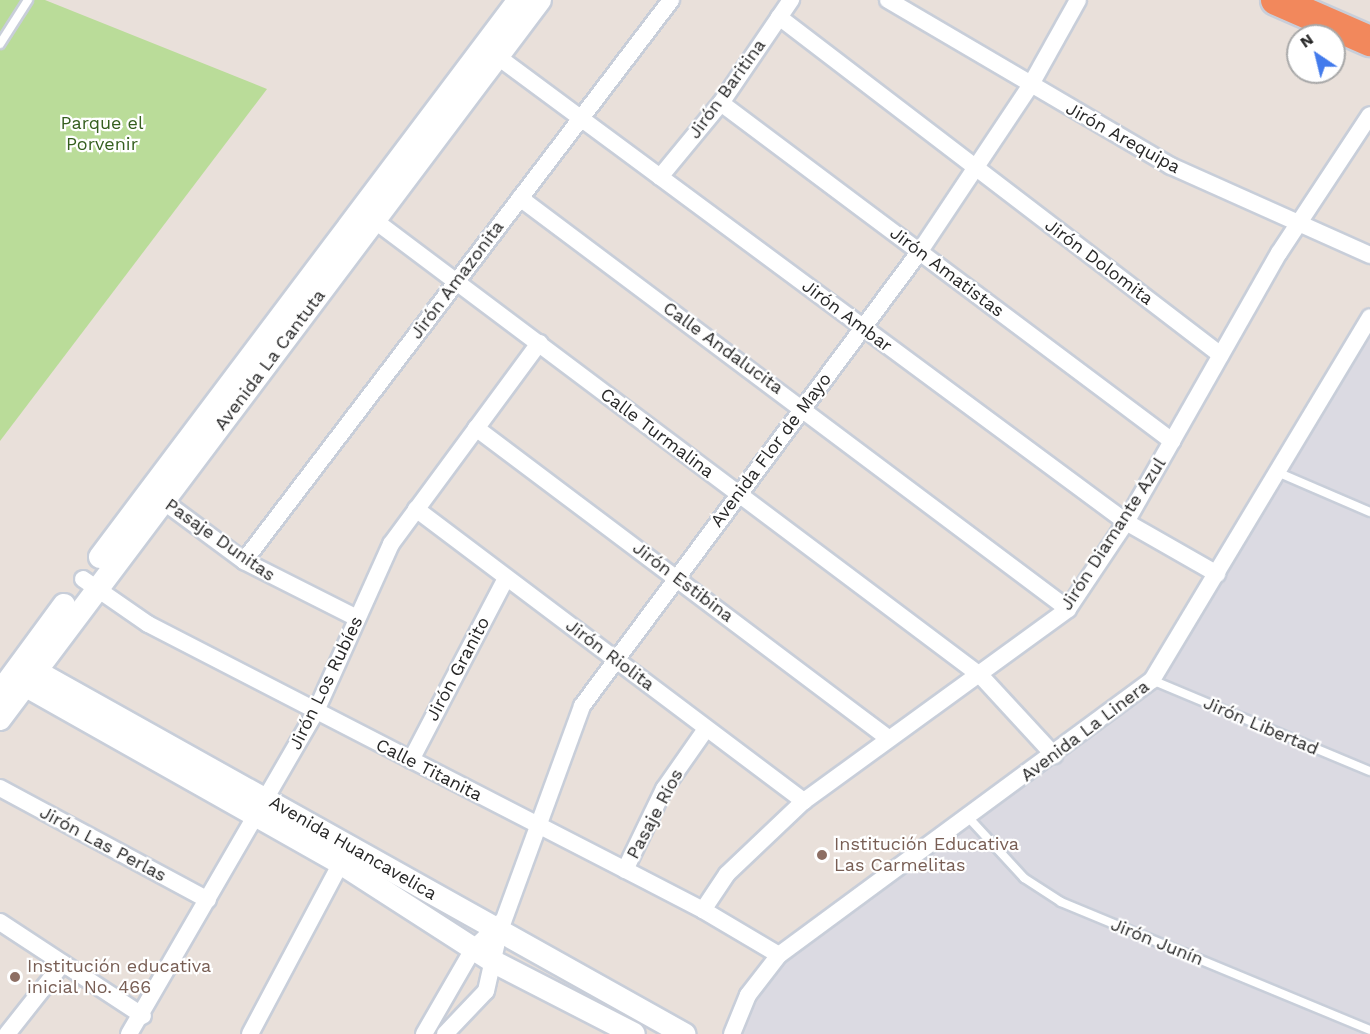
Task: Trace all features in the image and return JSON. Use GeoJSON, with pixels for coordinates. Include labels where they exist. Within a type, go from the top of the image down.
{"type":"FeatureCollection","features":[{"type":"Feature","properties":{"kind":"highway"},"geometry":{"type":"LineString","coordinates":[[1276,0],[1370,41]]}},
{"type":"Feature","properties":{"kind":"main road","name":"Avenida La Cantuta"},"geometry":{"type":"LineString","coordinates":[[491,52],[519,0]]}},
{"type":"Feature","properties":{"kind":"main road","name":"Avenida La Cantuta"},"geometry":{"type":"LineString","coordinates":[[0,719],[19,678],[89,584],[370,216],[491,52],[540,0]]}},
{"type":"Feature","properties":{"kind":"main road","name":"Avenida Huancavelica"},"geometry":{"type":"LineString","coordinates":[[19,678],[262,806],[345,854],[498,927],[684,1034]]}},
{"type":"Feature","properties":{"kind":"main road","name":"Avenida Huancavelica"},"geometry":{"type":"LineString","coordinates":[[345,854],[473,949],[634,1034]]}},
{"type":"Feature","properties":{"kind":"street","name":"Jirón Amazonita"},"geometry":{"type":"LineString","coordinates":[[244,561],[671,0]]}},
{"type":"Feature","properties":{"kind":"street","name":"Jirón Baritina"},"geometry":{"type":"LineString","coordinates":[[660,177],[721,103],[791,0]]}},
{"type":"Feature","properties":{"kind":"street","name":"Jirón Arequipa"},"geometry":{"type":"LineString","coordinates":[[888,0],[1030,86],[1171,166],[1370,255]]}},
{"type":"Feature","properties":{"kind":"street","name":"Avenida Flor de Mayo"},"geometry":{"type":"LineString","coordinates":[[445,1034],[486,991],[494,962],[498,927],[539,827],[582,706],[613,657],[864,329],[920,251],[1030,86],[1078,0]]}},
{"type":"Feature","properties":{"kind":"street","name":"Jirón Dolomita"},"geometry":{"type":"LineString","coordinates":[[779,17],[1221,355]]}},
{"type":"Feature","properties":{"kind":"street","name":"Jirón Ambar"},"geometry":{"type":"LineString","coordinates":[[491,52],[582,117],[1126,522],[1217,574]]}},
{"type":"Feature","properties":{"kind":"street","name":"Jirón Amatistas"},"geometry":{"type":"LineString","coordinates":[[721,103],[1172,441]]}},
{"type":"Feature","properties":{"kind":"street","name":"Jirón Diamante Azul"},"geometry":{"type":"LineString","coordinates":[[703,910],[727,874],[804,801],[888,738],[981,676],[1068,609],[1126,522],[1221,355],[1299,225],[1370,115]]}},
{"type":"Feature","properties":{"kind":"street","name":"Calle Andalucita"},"geometry":{"type":"LineString","coordinates":[[520,198],[803,407],[1068,609]]}},
{"type":"Feature","properties":{"kind":"street","name":"Calle Turmalina"},"geometry":{"type":"LineString","coordinates":[[370,216],[981,676],[1054,755]]}},
{"type":"Feature","properties":{"kind":"street","name":"Avenida La Linera"},"geometry":{"type":"LineString","coordinates":[[732,1034],[748,995],[779,955],[1054,755],[1152,680],[1370,317]]}},
{"type":"Feature","properties":{"kind":"street","name":"Jirón Los Rubíes"},"geometry":{"type":"LineString","coordinates":[[129,1034],[143,1016],[316,711],[391,543],[539,343]]}},
{"type":"Feature","properties":{"kind":"street","name":"Jirón Estibina"},"geometry":{"type":"LineString","coordinates":[[476,428],[676,576],[888,738]]}},
{"type":"Feature","properties":{"kind":"street","name":"Pasaje Dunitas"},"geometry":{"type":"LineString","coordinates":[[156,496],[244,561],[357,618]]}},
{"type":"Feature","properties":{"kind":"street","name":"Jirón Riolita"},"geometry":{"type":"LineString","coordinates":[[416,509],[804,801]]}},
{"type":"Feature","properties":{"kind":"street","name":"Jirón Granito"},"geometry":{"type":"LineString","coordinates":[[411,760],[506,578]]}},
{"type":"Feature","properties":{"kind":"street","name":"Calle Titanita"},"geometry":{"type":"LineString","coordinates":[[89,584],[148,624],[703,910],[779,955]]}},
{"type":"Feature","properties":{"kind":"street","name":"Pasaje Ríos"},"geometry":{"type":"LineString","coordinates":[[625,870],[664,789],[706,729]]}},
{"type":"Feature","properties":{"kind":"street","name":"Jirón Las Perlas"},"geometry":{"type":"LineString","coordinates":[[0,788],[208,900]]}},
{"type":"Feature","properties":{"kind":"street"},"geometry":{"type":"LineString","coordinates":[[250,1034],[345,854]]}},
{"type":"Feature","properties":{"kind":"street"},"geometry":{"type":"LineString","coordinates":[[0,922],[143,1016]]}},
{"type":"Feature","properties":{"kind":"street","name":"Avenida Flor de Mayo"},"geometry":{"type":"LineString","coordinates":[[424,1034],[473,949],[498,927]]}},
{"type":"Feature","properties":{"kind":"street"},"geometry":{"type":"LineString","coordinates":[[7,1034],[63,963]]}},
{"type":"Feature","properties":{"kind":"lane"},"geometry":{"type":"LineString","coordinates":[[0,44],[28,0]]}},
{"type":"Feature","properties":{"kind":"lane"},"geometry":{"type":"LineString","coordinates":[[1277,472],[1370,512]]}},
{"type":"Feature","properties":{"kind":"lane","name":"Jirón Libertad"},"geometry":{"type":"LineString","coordinates":[[1152,680],[1370,771]]}},
{"type":"Feature","properties":{"kind":"lane","name":"Jirón Junín"},"geometry":{"type":"LineString","coordinates":[[968,817],[1024,878],[1061,902],[1370,1030]]}},
{"type":"Feature","properties":{"kind":"shaded area"},"geometry":{"type":"Polygon","coordinates":[[[1370,327],[1370,1034],[737,1034],[785,956],[1142,698],[1164,673],[1370,327]]]}},
{"type":"Feature","properties":{"kind":"green space","name":"Parque el Porvenir"},"geometry":{"type":"Polygon","coordinates":[[[0,0],[45,0],[267,89],[0,441],[0,0]]]}},
{"type":"Feature","properties":{"kind":"place","name":"Institución Educativa Las Carmelitas"},"geometry":{"type":"Point","coordinates":[822,855]}},
{"type":"Feature","properties":{"kind":"place","name":"Institución educativa inicial No. 466"},"geometry":{"type":"Point","coordinates":[15,977]}}]}
